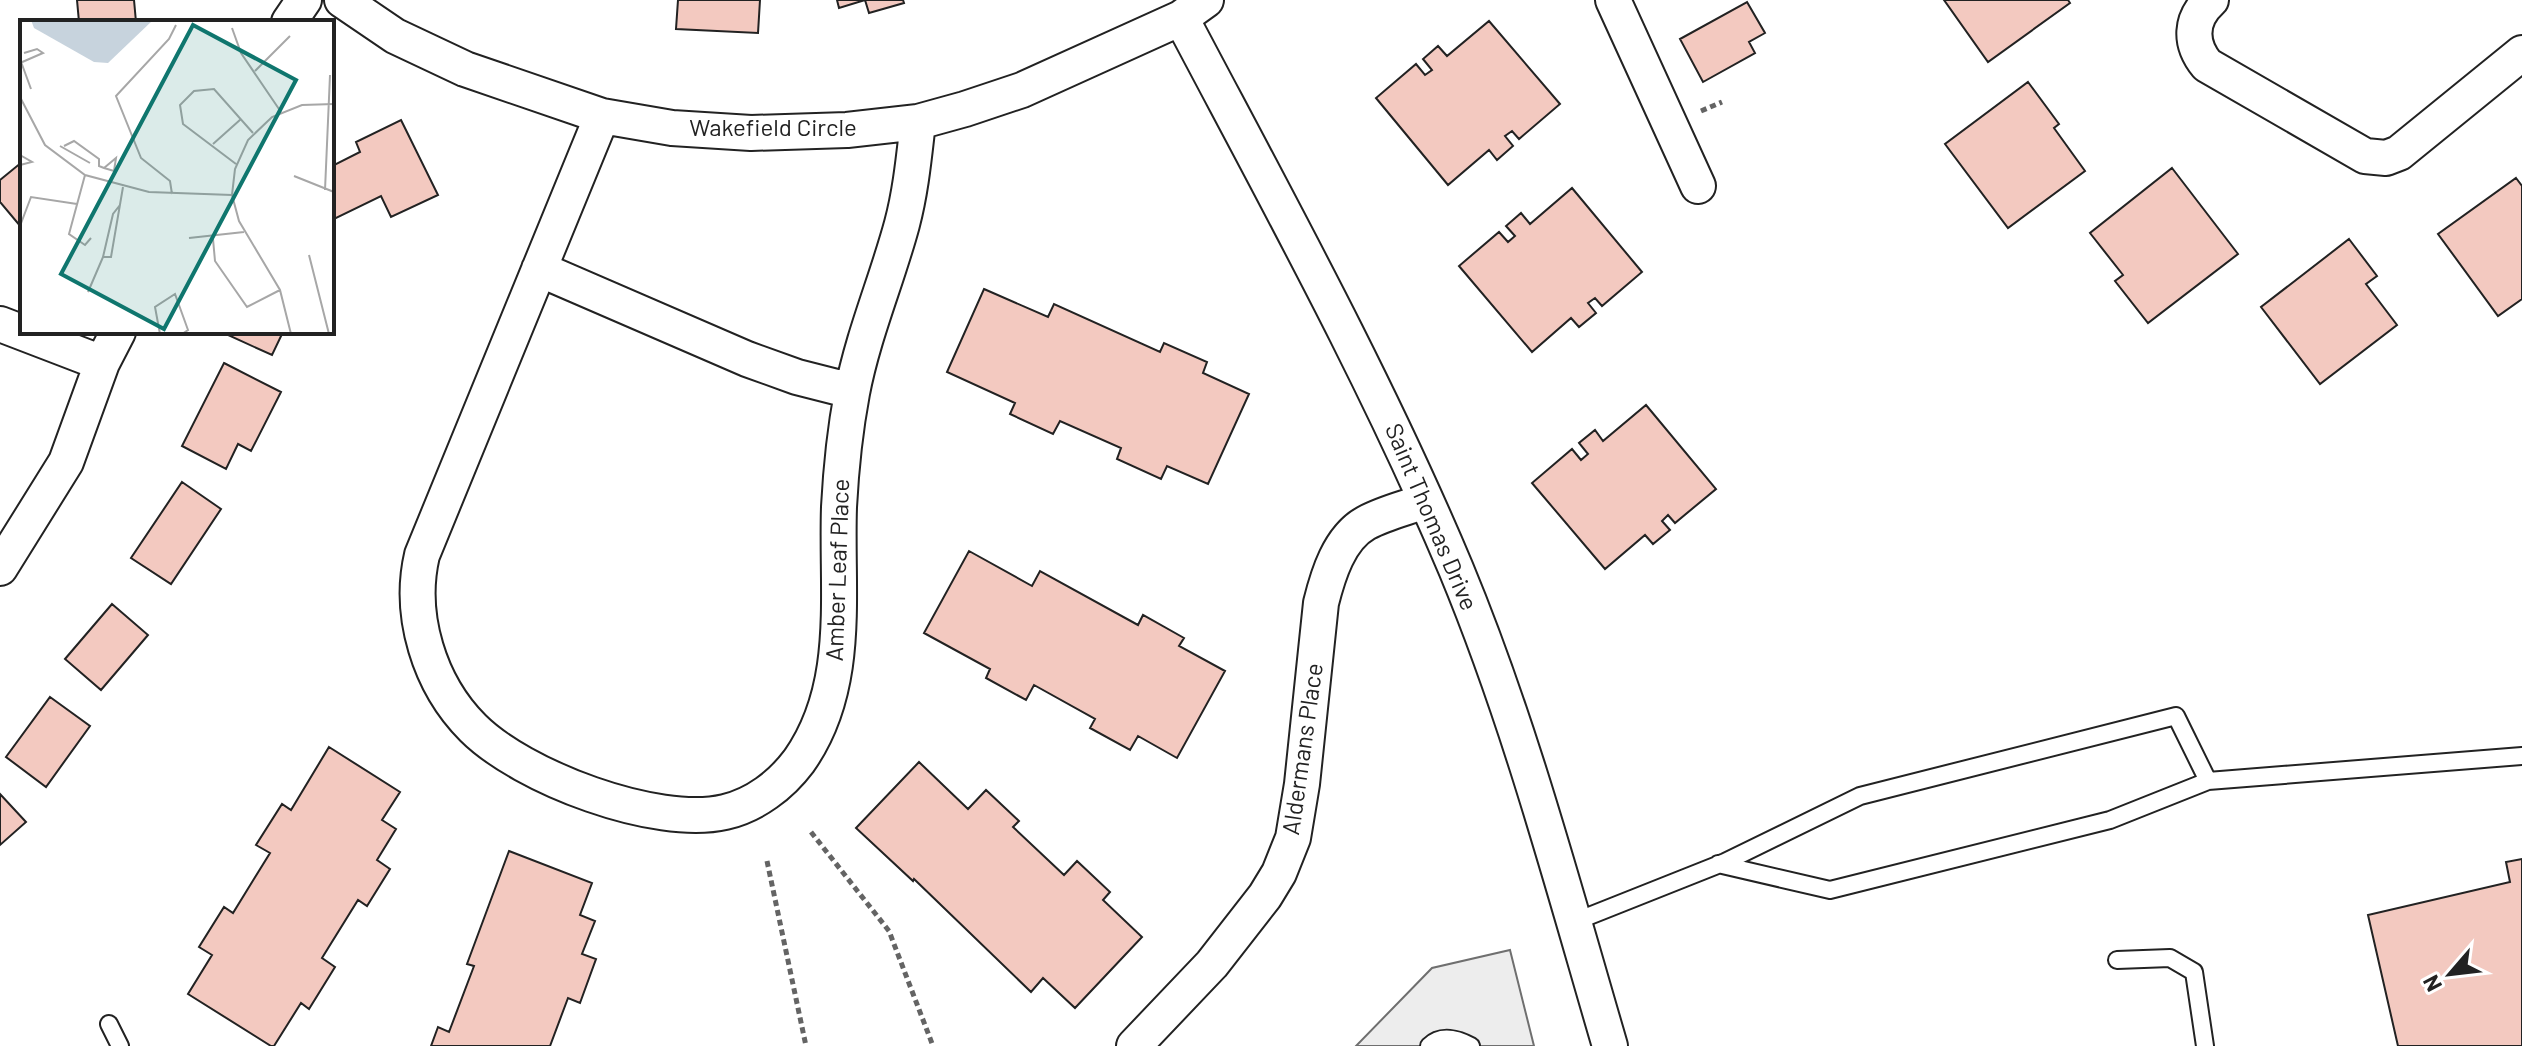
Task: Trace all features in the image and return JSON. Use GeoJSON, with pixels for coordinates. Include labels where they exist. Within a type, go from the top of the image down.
{"type":"FeatureCollection","features":[{"type":"Feature","properties":{"kind":"street"},"geometry":{"type":"LineString","coordinates":[[290,20],[304,0]]}},
{"type":"Feature","properties":{"kind":"street","name":"Wakefield Circle"},"geometry":{"type":"LineString","coordinates":[[342,0],[395,36],[465,69],[602,116],[672,128],[751,133],[847,130],[918,122],[1022,90],[1193,9]]}},
{"type":"Feature","properties":{"kind":"street"},"geometry":{"type":"LineString","coordinates":[[1613,0],[1698,186]]}},
{"type":"Feature","properties":{"kind":"street"},"geometry":{"type":"LineString","coordinates":[[2211,0],[2202,8],[2193,35],[2196,49],[2207,65],[2365,156],[2386,158],[2399,153],[2522,53]]}},
{"type":"Feature","properties":{"kind":"street","name":"Saint Thomas Drive"},"geometry":{"type":"LineString","coordinates":[[1193,9],[1375,388],[1456,570],[1501,690],[1610,1046]]}},
{"type":"Feature","properties":{"kind":"street","name":"Amber Leaf Place"},"geometry":{"type":"LineString","coordinates":[[602,116],[422,555],[417,577],[418,608],[424,642],[435,672],[456,708],[474,729],[513,760],[613,802],[656,812],[692,815],[735,809],[755,801],[779,783],[798,762],[815,735],[826,709],[836,666],[840,610],[838,553],[841,472],[852,391],[902,224],[918,122]]}},
{"type":"Feature","properties":{"kind":"street"},"geometry":{"type":"LineString","coordinates":[[539,269],[747,359],[797,377],[852,391]]}},
{"type":"Feature","properties":{"kind":"street"},"geometry":{"type":"LineString","coordinates":[[0,324],[20,332]]}},
{"type":"Feature","properties":{"kind":"street"},"geometry":{"type":"LineString","coordinates":[[26,334],[102,363]]}},
{"type":"Feature","properties":{"kind":"street"},"geometry":{"type":"LineString","coordinates":[[0,568],[66,462],[102,363],[117,334]]}},
{"type":"Feature","properties":{"kind":"street","name":"Aldermans Place"},"geometry":{"type":"LineString","coordinates":[[1134,1046],[1212,964],[1279,873],[1293,838],[1302,784],[1321,603],[1328,575],[1351,535],[1365,523],[1425,501]]}},
{"type":"Feature","properties":{"kind":"lane"},"geometry":{"type":"LineString","coordinates":[[1574,922],[1718,864],[1860,796],[2176,716],[2208,781]]}},
{"type":"Feature","properties":{"kind":"lane"},"geometry":{"type":"LineString","coordinates":[[1718,864],[1830,890],[2110,820],[2208,781],[2522,756]]}},
{"type":"Feature","properties":{"kind":"lane"},"geometry":{"type":"LineString","coordinates":[[2117,960],[2170,958],[2194,972],[2205,1046]]}},
{"type":"Feature","properties":{"kind":"lane"},"geometry":{"type":"LineString","coordinates":[[109,1024],[120,1046]]}},
{"type":"Feature","properties":{"kind":"lane"},"geometry":{"type":"LineString","coordinates":[[1429,1046],[1434,1041],[1452,1038],[1471,1046]]}},
{"type":"Feature","properties":{"kind":"path"},"geometry":{"type":"LineString","coordinates":[[811,832],[889,931],[933,1046]]}},
{"type":"Feature","properties":{"kind":"path"},"geometry":{"type":"LineString","coordinates":[[767,861],[806,1046]]}},
{"type":"Feature","properties":{"kind":"shaded area"},"geometry":{"type":"Polygon","coordinates":[[[1510,950],[1534,1046],[1356,1046],[1432,968],[1510,950]]]}},
{"type":"Feature","properties":{"kind":"building"},"geometry":{"type":"Polygon","coordinates":[[[77,0],[134,0],[136,20],[79,20],[77,0]]]}},
{"type":"Feature","properties":{"kind":"building"},"geometry":{"type":"Polygon","coordinates":[[[678,0],[760,0],[758,33],[676,29],[678,0]]]}},
{"type":"Feature","properties":{"kind":"building"},"geometry":{"type":"Polygon","coordinates":[[[837,0],[865,0],[839,8],[837,0]]]}},
{"type":"Feature","properties":{"kind":"building"},"geometry":{"type":"Polygon","coordinates":[[[865,0],[903,0],[904,3],[869,13],[865,0]]]}},
{"type":"Feature","properties":{"kind":"building"},"geometry":{"type":"Polygon","coordinates":[[[1944,0],[2068,0],[2070,3],[1988,62],[1944,0]]]}},
{"type":"Feature","properties":{"kind":"building"},"geometry":{"type":"Polygon","coordinates":[[[1747,2],[1765,33],[1749,42],[1755,53],[1703,82],[1680,39],[1747,2]]]}},
{"type":"Feature","properties":{"kind":"building"},"geometry":{"type":"Polygon","coordinates":[[[1489,21],[1560,104],[1519,139],[1512,131],[1505,136],[1513,146],[1497,160],[1489,150],[1448,185],[1376,98],[1416,64],[1425,75],[1432,70],[1423,59],[1438,46],[1447,56],[1489,21]]]}},
{"type":"Feature","properties":{"kind":"building"},"geometry":{"type":"Polygon","coordinates":[[[2028,82],[2059,124],[2054,128],[2085,171],[2008,228],[1945,144],[2028,82]]]}},
{"type":"Feature","properties":{"kind":"building"},"geometry":{"type":"Polygon","coordinates":[[[401,120],[438,195],[391,217],[381,196],[334,219],[334,165],[360,152],[356,142],[401,120]]]}},
{"type":"Feature","properties":{"kind":"building"},"geometry":{"type":"Polygon","coordinates":[[[20,164],[20,226],[0,202],[0,180],[20,164]]]}},
{"type":"Feature","properties":{"kind":"building"},"geometry":{"type":"Polygon","coordinates":[[[2172,168],[2238,254],[2148,323],[2115,281],[2123,275],[2090,233],[2172,168]]]}},
{"type":"Feature","properties":{"kind":"building"},"geometry":{"type":"Polygon","coordinates":[[[2516,178],[2522,186],[2522,299],[2498,316],[2438,234],[2516,178]]]}},
{"type":"Feature","properties":{"kind":"building"},"geometry":{"type":"Polygon","coordinates":[[[1572,188],[1642,272],[1602,306],[1595,298],[1588,303],[1596,313],[1579,327],[1571,318],[1532,352],[1459,266],[1499,232],[1508,242],[1515,236],[1506,226],[1521,213],[1530,224],[1572,188]]]}},
{"type":"Feature","properties":{"kind":"building"},"geometry":{"type":"Polygon","coordinates":[[[2349,239],[2377,276],[2366,284],[2397,325],[2320,384],[2261,307],[2349,239]]]}},
{"type":"Feature","properties":{"kind":"building"},"geometry":{"type":"Polygon","coordinates":[[[984,289],[1048,317],[1054,304],[1160,352],[1164,343],[1207,362],[1203,373],[1249,394],[1208,484],[1167,466],[1161,479],[1117,459],[1121,448],[1060,421],[1053,434],[1010,414],[1015,403],[947,372],[984,289]]]}},
{"type":"Feature","properties":{"kind":"building"},"geometry":{"type":"Polygon","coordinates":[[[228,334],[282,334],[272,355],[228,334]]]}},
{"type":"Feature","properties":{"kind":"building"},"geometry":{"type":"Polygon","coordinates":[[[224,363],[281,392],[251,451],[238,444],[226,469],[182,446],[224,363]]]}},
{"type":"Feature","properties":{"kind":"building"},"geometry":{"type":"Polygon","coordinates":[[[1646,405],[1716,489],[1675,523],[1668,515],[1662,521],[1670,530],[1653,544],[1645,535],[1605,569],[1532,483],[1572,449],[1581,460],[1588,454],[1579,443],[1595,430],[1603,441],[1646,405]]]}},
{"type":"Feature","properties":{"kind":"building"},"geometry":{"type":"Polygon","coordinates":[[[182,482],[221,509],[171,584],[131,558],[182,482]]]}},
{"type":"Feature","properties":{"kind":"building"},"geometry":{"type":"Polygon","coordinates":[[[969,551],[1032,586],[1040,571],[1138,625],[1143,615],[1184,638],[1179,646],[1225,671],[1177,758],[1138,736],[1130,750],[1090,728],[1095,719],[1034,685],[1026,700],[986,678],[990,669],[924,633],[969,551]]]}},
{"type":"Feature","properties":{"kind":"building"},"geometry":{"type":"Polygon","coordinates":[[[112,604],[148,635],[101,690],[65,659],[112,604]]]}},
{"type":"Feature","properties":{"kind":"building"},"geometry":{"type":"Polygon","coordinates":[[[50,697],[90,726],[46,787],[6,757],[50,697]]]}},
{"type":"Feature","properties":{"kind":"building"},"geometry":{"type":"Polygon","coordinates":[[[329,747],[400,792],[382,820],[396,829],[377,860],[390,869],[367,906],[358,900],[322,958],[335,967],[309,1009],[301,1003],[274,1046],[271,1046],[188,994],[212,955],[199,947],[224,907],[233,913],[270,853],[256,845],[282,804],[291,810],[329,747]]]}},
{"type":"Feature","properties":{"kind":"building"},"geometry":{"type":"Polygon","coordinates":[[[919,762],[968,809],[986,790],[1019,821],[1013,827],[1064,875],[1077,861],[1110,892],[1103,900],[1142,937],[1075,1008],[1043,978],[1031,992],[914,879],[856,828],[919,762]]]}},
{"type":"Feature","properties":{"kind":"building"},"geometry":{"type":"Polygon","coordinates":[[[0,794],[26,822],[0,845],[0,794]]]}},
{"type":"Feature","properties":{"kind":"building"},"geometry":{"type":"Polygon","coordinates":[[[509,851],[592,883],[580,915],[595,921],[582,954],[596,959],[580,1003],[568,998],[550,1046],[431,1046],[438,1027],[449,1032],[474,966],[467,964],[509,851]]]}},
{"type":"Feature","properties":{"kind":"building"},"geometry":{"type":"Polygon","coordinates":[[[2522,859],[2522,1046],[2398,1046],[2368,915],[2510,882],[2506,862],[2522,859]]]}}]}
